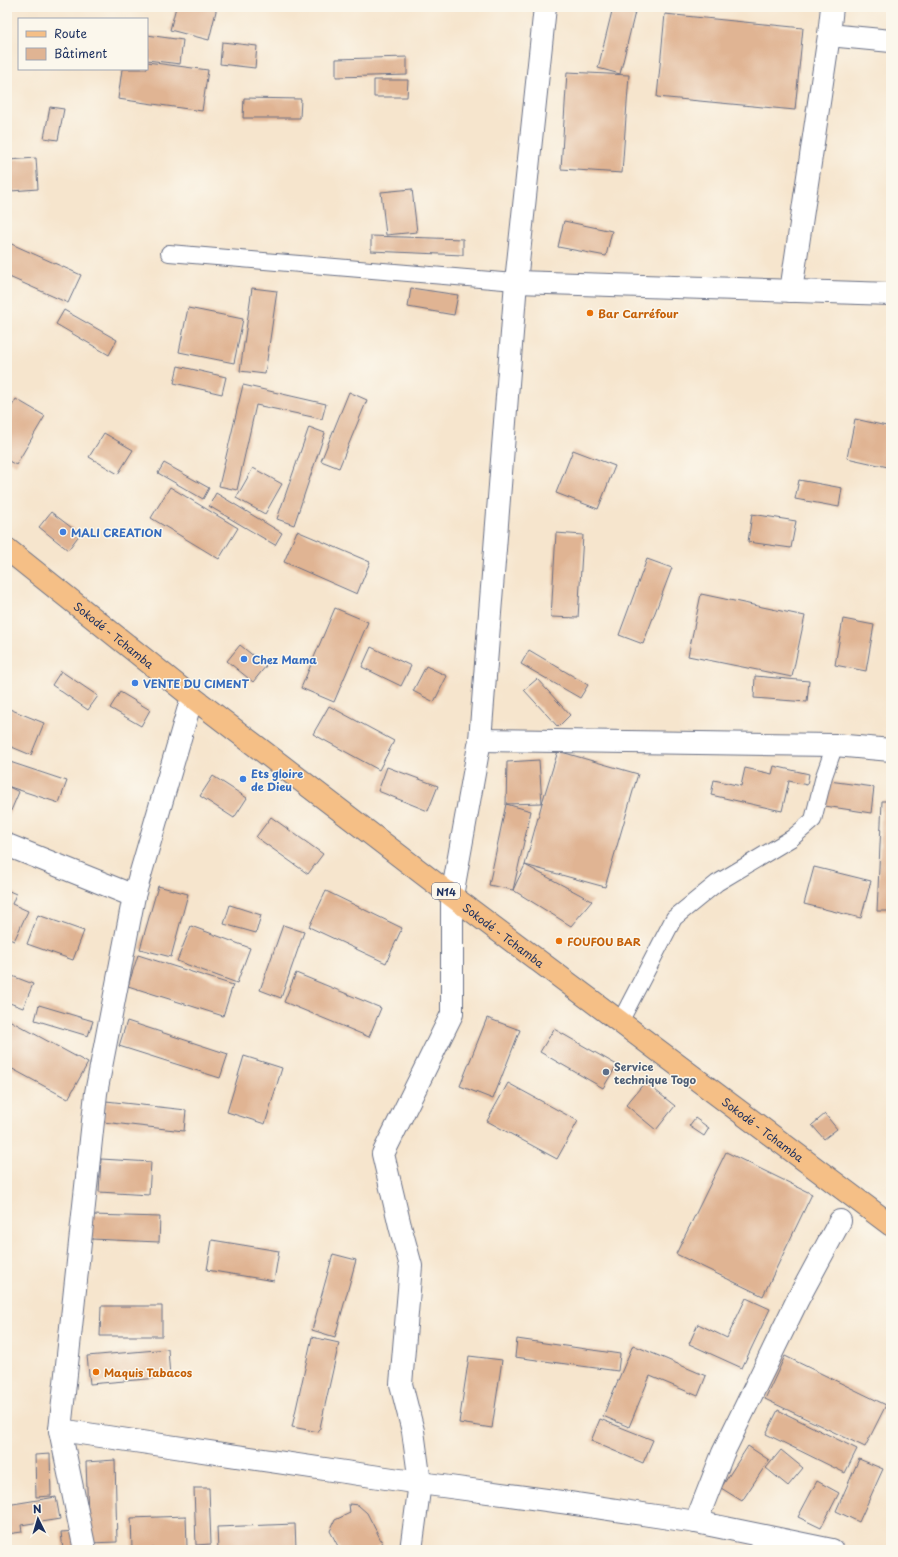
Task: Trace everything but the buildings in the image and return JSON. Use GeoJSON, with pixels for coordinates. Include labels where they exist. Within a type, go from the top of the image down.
{"type":"FeatureCollection","features":[{"type":"Feature","properties":{"kind":"main road","name":"Sokodé - Tchamba"},"geometry":{"type":"LineString","coordinates":[[7,549],[192,696],[452,896],[891,1226]]}},
{"type":"Feature","properties":{"kind":"street"},"geometry":{"type":"LineString","coordinates":[[411,1550],[420,1483],[413,1431],[401,1384],[412,1266],[400,1226],[383,1154],[452,1014],[452,896],[480,740],[516,282],[545,7]]}},
{"type":"Feature","properties":{"kind":"street"},"geometry":{"type":"LineString","coordinates":[[791,291],[832,7]]}},
{"type":"Feature","properties":{"kind":"street"},"geometry":{"type":"LineString","coordinates":[[829,35],[891,41]]}},
{"type":"Feature","properties":{"kind":"street"},"geometry":{"type":"LineString","coordinates":[[516,282],[891,294]]}},
{"type":"Feature","properties":{"kind":"street"},"geometry":{"type":"LineString","coordinates":[[85,1550],[60,1430],[96,1093],[134,896],[192,696]]}},
{"type":"Feature","properties":{"kind":"street"},"geometry":{"type":"LineString","coordinates":[[480,740],[835,745],[891,750]]}},
{"type":"Feature","properties":{"kind":"street"},"geometry":{"type":"LineString","coordinates":[[7,845],[134,896]]}},
{"type":"Feature","properties":{"kind":"street"},"geometry":{"type":"LineString","coordinates":[[696,1522],[723,1453],[798,1299],[840,1221]]}},
{"type":"Feature","properties":{"kind":"street"},"geometry":{"type":"LineString","coordinates":[[60,1430],[696,1522],[832,1550]]}},
{"type":"Feature","properties":{"kind":"lane"},"geometry":{"type":"LineString","coordinates":[[168,253],[516,282]]}},
{"type":"Feature","properties":{"kind":"lane"},"geometry":{"type":"LineString","coordinates":[[620,1022],[674,918],[717,883],[792,838],[812,820],[824,776],[835,745]]}},
{"type":"Feature","properties":{"kind":"place","name":"Bar Carréfour"},"geometry":{"type":"Point","coordinates":[590,313]}},
{"type":"Feature","properties":{"kind":"place","name":"MALI CREATION"},"geometry":{"type":"Point","coordinates":[63,532]}},
{"type":"Feature","properties":{"kind":"place","name":"Chez Mama"},"geometry":{"type":"Point","coordinates":[244,659]}},
{"type":"Feature","properties":{"kind":"place","name":"VENTE DU CIMENT"},"geometry":{"type":"Point","coordinates":[135,683]}},
{"type":"Feature","properties":{"kind":"place","name":"Ets gloire de Dieu"},"geometry":{"type":"Point","coordinates":[243,779]}},
{"type":"Feature","properties":{"kind":"place","name":"FOUFOU BAR"},"geometry":{"type":"Point","coordinates":[559,941]}},
{"type":"Feature","properties":{"kind":"place","name":"Service technique Togo"},"geometry":{"type":"Point","coordinates":[606,1072]}},
{"type":"Feature","properties":{"kind":"place","name":"Maquis Tabacos"},"geometry":{"type":"Point","coordinates":[96,1372]}}]}
